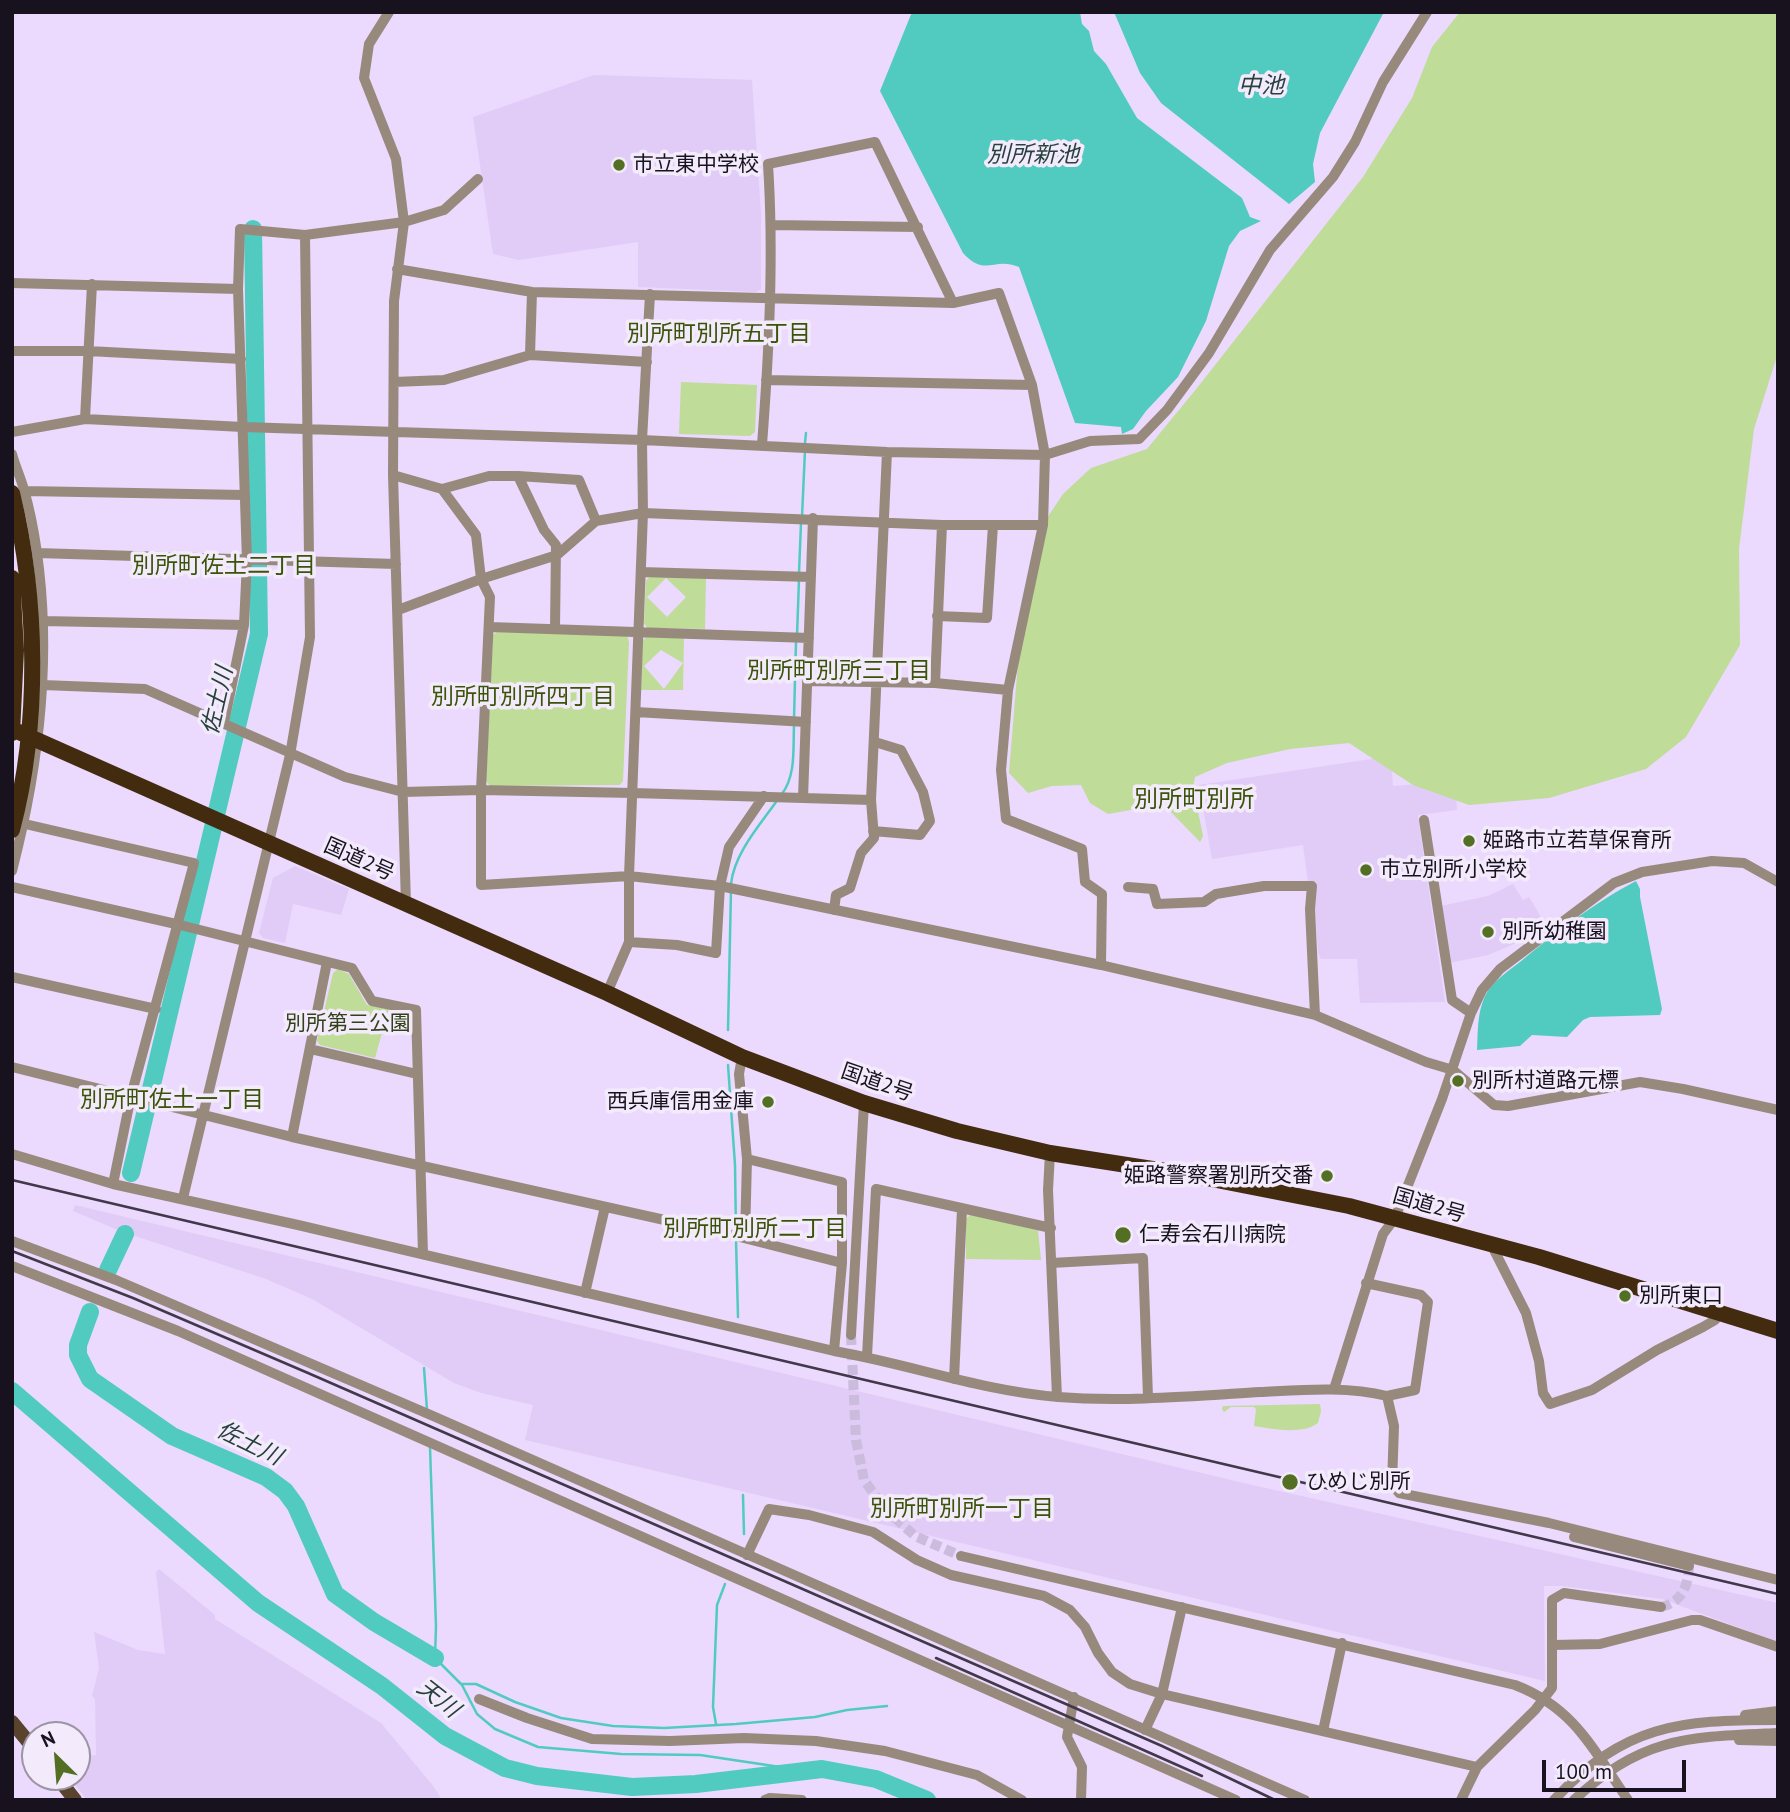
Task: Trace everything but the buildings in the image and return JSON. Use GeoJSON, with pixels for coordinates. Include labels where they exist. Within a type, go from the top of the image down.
{"type":"FeatureCollection","features":[{"type":"Feature","properties":{"kind":"highway"},"geometry":{"type":"LineString","coordinates":[[18,492],[32,648],[18,827]]}},
{"type":"Feature","properties":{"kind":"highway"},"geometry":{"type":"LineString","coordinates":[[12,578],[16,650],[12,731]]}},
{"type":"Feature","properties":{"kind":"highway","name":"国道2号"},"geometry":{"type":"LineString","coordinates":[[12,731],[39,740],[607,993],[742,1057],[864,1103],[957,1131],[1050,1153],[1191,1174],[1297,1194],[1395,1218],[1539,1257],[1778,1331]]}},
{"type":"Feature","properties":{"kind":"street"},"geometry":{"type":"LineString","coordinates":[[388,12],[369,44],[364,78],[396,159],[404,222],[394,301],[393,475],[406,904]]}},
{"type":"Feature","properties":{"kind":"street"},"geometry":{"type":"LineString","coordinates":[[12,432],[85,419],[1045,456],[1090,441],[1139,439],[1167,410],[1209,353],[1270,250],[1334,177],[1355,142],[1383,82],[1427,12]]}},
{"type":"Feature","properties":{"kind":"street"},"geometry":{"type":"LineString","coordinates":[[762,445],[772,225],[768,164],[874,142],[953,303]]}},
{"type":"Feature","properties":{"kind":"street"},"geometry":{"type":"LineString","coordinates":[[231,726],[255,561],[244,495],[252,427],[241,359],[238,289],[240,229],[305,235],[404,222],[444,210],[478,179]]}},
{"type":"Feature","properties":{"kind":"street"},"geometry":{"type":"LineString","coordinates":[[772,225],[918,227]]}},
{"type":"Feature","properties":{"kind":"street"},"geometry":{"type":"LineString","coordinates":[[183,1198],[290,755],[310,637],[305,235]]}},
{"type":"Feature","properties":{"kind":"street"},"geometry":{"type":"LineString","coordinates":[[397,269],[532,292],[953,303],[999,293],[1032,385],[1045,456],[1043,524],[1007,690],[1001,770],[1006,819],[1082,849],[1085,882],[1102,894],[1101,965]]}},
{"type":"Feature","properties":{"kind":"street"},"geometry":{"type":"LineString","coordinates":[[12,283],[238,289]]}},
{"type":"Feature","properties":{"kind":"street"},"geometry":{"type":"LineString","coordinates":[[85,419],[92,284]]}},
{"type":"Feature","properties":{"kind":"street"},"geometry":{"type":"LineString","coordinates":[[530,355],[532,292]]}},
{"type":"Feature","properties":{"kind":"street"},"geometry":{"type":"LineString","coordinates":[[607,993],[629,943],[629,876],[643,513],[642,440],[650,294]]}},
{"type":"Feature","properties":{"kind":"street"},"geometry":{"type":"LineString","coordinates":[[12,351],[88,351],[241,359]]}},
{"type":"Feature","properties":{"kind":"street"},"geometry":{"type":"LineString","coordinates":[[394,382],[444,380],[530,355],[647,362]]}},
{"type":"Feature","properties":{"kind":"street"},"geometry":{"type":"LineString","coordinates":[[766,380],[1032,385]]}},
{"type":"Feature","properties":{"kind":"street"},"geometry":{"type":"LineString","coordinates":[[834,909],[836,895],[850,888],[861,853],[874,838],[871,800],[887,452]]}},
{"type":"Feature","properties":{"kind":"street"},"geometry":{"type":"LineString","coordinates":[[12,454],[18,492],[37,553],[43,685],[39,740],[18,827],[12,871]]}},
{"type":"Feature","properties":{"kind":"street"},"geometry":{"type":"LineString","coordinates":[[393,475],[442,489],[489,476],[579,480],[596,521]]}},
{"type":"Feature","properties":{"kind":"street"},"geometry":{"type":"LineString","coordinates":[[518,476],[544,530],[556,545],[555,629]]}},
{"type":"Feature","properties":{"kind":"street"},"geometry":{"type":"LineString","coordinates":[[442,489],[477,536],[481,579],[490,597],[481,790],[481,885],[629,876],[720,886],[1101,965],[1315,1015],[1426,1062],[1453,1070],[1494,1105],[1508,1105],[1640,1082],[1778,1110]]}},
{"type":"Feature","properties":{"kind":"street"},"geometry":{"type":"LineString","coordinates":[[18,492],[244,495]]}},
{"type":"Feature","properties":{"kind":"street"},"geometry":{"type":"LineString","coordinates":[[398,610],[481,579],[557,555],[596,521],[643,513],[942,525],[1043,524]]}},
{"type":"Feature","properties":{"kind":"street"},"geometry":{"type":"LineString","coordinates":[[803,798],[813,518]]}},
{"type":"Feature","properties":{"kind":"street"},"geometry":{"type":"LineString","coordinates":[[935,683],[942,525]]}},
{"type":"Feature","properties":{"kind":"street"},"geometry":{"type":"LineString","coordinates":[[937,616],[987,618],[993,525]]}},
{"type":"Feature","properties":{"kind":"street"},"geometry":{"type":"LineString","coordinates":[[37,553],[396,564]]}},
{"type":"Feature","properties":{"kind":"street"},"geometry":{"type":"LineString","coordinates":[[641,572],[811,577]]}},
{"type":"Feature","properties":{"kind":"street"},"geometry":{"type":"LineString","coordinates":[[42,621],[244,625]]}},
{"type":"Feature","properties":{"kind":"street"},"geometry":{"type":"LineString","coordinates":[[490,627],[809,638]]}},
{"type":"Feature","properties":{"kind":"street"},"geometry":{"type":"LineString","coordinates":[[807,681],[935,683],[1007,690]]}},
{"type":"Feature","properties":{"kind":"street"},"geometry":{"type":"LineString","coordinates":[[43,685],[145,689],[345,777],[403,792],[481,790],[871,800]]}},
{"type":"Feature","properties":{"kind":"street"},"geometry":{"type":"LineString","coordinates":[[636,712],[806,722]]}},
{"type":"Feature","properties":{"kind":"street"},"geometry":{"type":"LineString","coordinates":[[873,831],[920,835],[930,821],[923,792],[901,750],[875,742]]}},
{"type":"Feature","properties":{"kind":"street"},"geometry":{"type":"LineString","coordinates":[[629,943],[677,945],[716,953],[720,886],[729,847],[764,796]]}},
{"type":"Feature","properties":{"kind":"street"},"geometry":{"type":"LineString","coordinates":[[1424,820],[1452,1000],[1471,1013]]}},
{"type":"Feature","properties":{"kind":"street"},"geometry":{"type":"LineString","coordinates":[[18,827],[194,863],[185,926],[156,1009],[142,1099],[113,1184]]}},
{"type":"Feature","properties":{"kind":"street"},"geometry":{"type":"LineString","coordinates":[[1334,1389],[1383,1234],[1395,1218],[1453,1070],[1471,1013],[1482,990],[1500,969],[1614,883],[1642,872],[1712,860],[1744,863],[1778,882]]}},
{"type":"Feature","properties":{"kind":"street"},"geometry":{"type":"LineString","coordinates":[[1128,887],[1153,889],[1157,904],[1204,902],[1216,894],[1265,886],[1312,886],[1310,909],[1315,1015]]}},
{"type":"Feature","properties":{"kind":"street"},"geometry":{"type":"LineString","coordinates":[[12,887],[185,926],[352,968],[372,1001],[416,1010],[423,1254]]}},
{"type":"Feature","properties":{"kind":"street"},"geometry":{"type":"LineString","coordinates":[[292,1137],[327,962]]}},
{"type":"Feature","properties":{"kind":"street"},"geometry":{"type":"LineString","coordinates":[[12,977],[156,1009]]}},
{"type":"Feature","properties":{"kind":"street"},"geometry":{"type":"LineString","coordinates":[[310,1049],[417,1074]]}},
{"type":"Feature","properties":{"kind":"street"},"geometry":{"type":"LineString","coordinates":[[739,1237],[747,1159],[739,1074],[742,1057]]}},
{"type":"Feature","properties":{"kind":"street"},"geometry":{"type":"LineString","coordinates":[[12,1068],[292,1137],[842,1262]]}},
{"type":"Feature","properties":{"kind":"street"},"geometry":{"type":"LineString","coordinates":[[851,1335],[864,1103]]}},
{"type":"Feature","properties":{"kind":"street"},"geometry":{"type":"LineString","coordinates":[[1050,1153],[1048,1190],[1057,1397]]}},
{"type":"Feature","properties":{"kind":"street"},"geometry":{"type":"LineString","coordinates":[[12,1154],[113,1184],[183,1198],[834,1351],[867,1356],[954,1380],[1057,1397],[1148,1397],[1334,1389],[1387,1396],[1415,1391],[1428,1302],[1421,1295],[1366,1283]]}},
{"type":"Feature","properties":{"kind":"street"},"geometry":{"type":"LineString","coordinates":[[747,1159],[842,1182],[842,1262],[834,1351]]}},
{"type":"Feature","properties":{"kind":"street"},"geometry":{"type":"LineString","coordinates":[[867,1356],[876,1189],[1051,1228]]}},
{"type":"Feature","properties":{"kind":"street"},"geometry":{"type":"LineString","coordinates":[[585,1293],[605,1207]]}},
{"type":"Feature","properties":{"kind":"street"},"geometry":{"type":"LineString","coordinates":[[954,1380],[962,1209]]}},
{"type":"Feature","properties":{"kind":"street"},"geometry":{"type":"LineString","coordinates":[[12,1241],[116,1280],[433,1416],[1305,1800]]}},
{"type":"Feature","properties":{"kind":"street"},"geometry":{"type":"LineString","coordinates":[[1492,1245],[1526,1314],[1539,1361],[1543,1393],[1550,1404],[1592,1390],[1657,1350],[1715,1320],[1719,1314]]}},
{"type":"Feature","properties":{"kind":"street"},"geometry":{"type":"LineString","coordinates":[[1051,1263],[1143,1258],[1148,1397]]}},
{"type":"Feature","properties":{"kind":"street"},"geometry":{"type":"LineString","coordinates":[[12,1266],[191,1337],[1236,1800]]}},
{"type":"Feature","properties":{"kind":"street"},"geometry":{"type":"LineString","coordinates":[[1387,1396],[1394,1426],[1392,1483],[1399,1493],[1549,1523],[1778,1580]]}},
{"type":"Feature","properties":{"kind":"street"},"geometry":{"type":"LineString","coordinates":[[747,1555],[769,1509],[809,1515],[873,1532],[917,1560],[951,1574],[1044,1596],[1070,1609],[1085,1627],[1098,1653],[1112,1672],[1130,1684],[1162,1694],[1477,1767]]}},
{"type":"Feature","properties":{"kind":"street"},"geometry":{"type":"LineString","coordinates":[[1549,1523],[1555,1532],[1689,1566]]}},
{"type":"Feature","properties":{"kind":"street"},"geometry":{"type":"LineString","coordinates":[[961,1556],[1506,1682],[1545,1699],[1568,1716],[1629,1800]]}},
{"type":"Feature","properties":{"kind":"street"},"geometry":{"type":"LineString","coordinates":[[1461,1800],[1477,1767],[1545,1699],[1552,1688],[1552,1600],[1564,1593],[1661,1607]]}},
{"type":"Feature","properties":{"kind":"street"},"geometry":{"type":"LineString","coordinates":[[1145,1730],[1162,1694],[1182,1607]]}},
{"type":"Feature","properties":{"kind":"street"},"geometry":{"type":"LineString","coordinates":[[1553,1645],[1600,1644],[1700,1620],[1778,1647]]}},
{"type":"Feature","properties":{"kind":"street"},"geometry":{"type":"LineString","coordinates":[[1323,1731],[1342,1643]]}},
{"type":"Feature","properties":{"kind":"street"},"geometry":{"type":"LineString","coordinates":[[1074,1697],[1067,1737],[1082,1767],[1081,1800]]}},
{"type":"Feature","properties":{"kind":"street"},"geometry":{"type":"LineString","coordinates":[[479,1699],[592,1739],[768,1739],[816,1741],[885,1751],[977,1775],[1022,1800]]}},
{"type":"Feature","properties":{"kind":"street"},"geometry":{"type":"LineString","coordinates":[[1726,1720],[1778,1712]]}},
{"type":"Feature","properties":{"kind":"street"},"geometry":{"type":"LineString","coordinates":[[1553,1800],[1601,1758],[1658,1730],[1690,1723],[1778,1720]]}},
{"type":"Feature","properties":{"kind":"street"},"geometry":{"type":"LineString","coordinates":[[1574,1800],[1610,1771],[1658,1746],[1712,1736],[1778,1733]]}},
{"type":"Feature","properties":{"kind":"street"},"geometry":{"type":"LineString","coordinates":[[1712,1736],[1753,1742],[1778,1741]]}},
{"type":"Feature","properties":{"kind":"street"},"geometry":{"type":"LineString","coordinates":[[765,1800],[802,1800]]}},
{"type":"Feature","properties":{"kind":"shaded area","name":"市立東中学校"},"geometry":{"type":"Polygon","coordinates":[[[594,75],[752,80],[761,214],[761,289],[756,292],[638,287],[638,242],[519,260],[493,254],[473,117],[594,75]]]}},
{"type":"Feature","properties":{"kind":"shaded area","name":"市立別所小学校"},"geometry":{"type":"Polygon","coordinates":[[[1391,756],[1393,786],[1455,781],[1457,810],[1418,815],[1445,1002],[1360,1003],[1357,959],[1321,959],[1318,953],[1314,898],[1317,882],[1308,882],[1303,845],[1212,859],[1199,785],[1391,756]]]}},
{"type":"Feature","properties":{"kind":"shaded area"},"geometry":{"type":"Polygon","coordinates":[[[295,866],[349,889],[341,915],[293,904],[285,943],[263,938],[259,933],[273,878],[295,866]]]}},
{"type":"Feature","properties":{"kind":"shaded area","name":"別所幼稚園"},"geometry":{"type":"Polygon","coordinates":[[[1513,884],[1523,900],[1529,897],[1544,922],[1519,942],[1488,955],[1449,963],[1441,906],[1488,896],[1513,884]]]}},
{"type":"Feature","properties":{"kind":"shaded area"},"geometry":{"type":"Polygon","coordinates":[[[75,1205],[1248,1484],[1778,1603],[1778,1642],[1662,1599],[1544,1586],[1545,1681],[525,1440],[533,1405],[481,1393],[454,1383],[312,1299],[266,1279],[120,1231],[73,1211],[75,1205]]]}},
{"type":"Feature","properties":{"kind":"shaded area"},"geometry":{"type":"Polygon","coordinates":[[[159,1569],[215,1615],[215,1619],[381,1723],[442,1800],[87,1800],[80,1791],[91,1791],[91,1756],[96,1755],[95,1699],[92,1696],[99,1668],[94,1632],[138,1650],[165,1654],[156,1572],[159,1569]]]}},
{"type":"Feature","properties":{"kind":"green space"},"geometry":{"type":"Polygon","coordinates":[[[1460,12],[1778,12],[1778,353],[1754,429],[1739,549],[1740,645],[1686,737],[1646,769],[1549,798],[1469,805],[1413,785],[1349,743],[1290,749],[1227,763],[1195,777],[1193,787],[1203,836],[1200,842],[1170,811],[1153,806],[1108,814],[1090,803],[1081,785],[1052,786],[1028,793],[1009,773],[1022,614],[1039,530],[1063,494],[1091,468],[1147,449],[1197,388],[1363,177],[1412,98],[1432,47],[1460,12]]]}},
{"type":"Feature","properties":{"kind":"green space"},"geometry":{"type":"Polygon","coordinates":[[[681,382],[757,385],[755,432],[750,436],[679,434],[681,382]]]}},
{"type":"Feature","properties":{"kind":"green space"},"geometry":{"type":"Polygon","coordinates":[[[650,576],[706,577],[705,629],[647,628],[644,623],[646,581],[650,576]],[[666,578],[647,597],[667,617],[686,597],[666,578]]]}},
{"type":"Feature","properties":{"kind":"green space"},"geometry":{"type":"Polygon","coordinates":[[[499,630],[627,635],[629,642],[623,781],[620,785],[490,786],[486,781],[493,635],[499,630]]]}},
{"type":"Feature","properties":{"kind":"green space"},"geometry":{"type":"Polygon","coordinates":[[[648,636],[684,637],[683,690],[641,690],[642,641],[648,636]],[[661,650],[644,666],[664,689],[683,663],[661,650]]]}},
{"type":"Feature","properties":{"kind":"green space","name":"別所第三公園"},"geometry":{"type":"Polygon","coordinates":[[[338,969],[349,974],[367,1005],[389,1008],[375,1058],[320,1045],[317,1041],[333,973],[338,969]]]}},
{"type":"Feature","properties":{"kind":"green space"},"geometry":{"type":"Polygon","coordinates":[[[971,1214],[1038,1230],[1041,1260],[966,1259],[966,1219],[971,1214]]]}},
{"type":"Feature","properties":{"kind":"green space"},"geometry":{"type":"Polygon","coordinates":[[[1320,1404],[1318,1423],[1296,1430],[1254,1426],[1254,1407],[1231,1407],[1224,1412],[1222,1409],[1223,1406],[1320,1404]]]}},
{"type":"Feature","properties":{"kind":"water","name":"別所新池"},"geometry":{"type":"Polygon","coordinates":[[[912,12],[1080,12],[1082,24],[1089,31],[1094,51],[1106,64],[1137,118],[1242,198],[1250,217],[1261,221],[1240,231],[1229,246],[1206,321],[1178,377],[1133,429],[1122,434],[1121,427],[1075,423],[1019,267],[1010,264],[984,266],[963,253],[880,91],[912,12]]]}},
{"type":"Feature","properties":{"kind":"water","name":"中池"},"geometry":{"type":"Polygon","coordinates":[[[1114,12],[1384,12],[1320,133],[1313,164],[1315,182],[1289,204],[1161,103],[1140,73],[1114,12]]]}},
{"type":"Feature","properties":{"kind":"water"},"geometry":{"type":"Polygon","coordinates":[[[1636,881],[1640,889],[1662,1009],[1660,1015],[1590,1017],[1583,1020],[1567,1037],[1532,1035],[1520,1046],[1477,1050],[1481,1009],[1485,996],[1496,982],[1576,918],[1636,881]]]}},
{"type":"Feature","properties":{"kind":"waterway","name":"佐土川"},"geometry":{"type":"LineString","coordinates":[[131,1173],[259,634],[253,229]]}},
{"type":"Feature","properties":{"kind":"waterway"},"geometry":{"type":"LineString","coordinates":[[805,443],[806,433]]}},
{"type":"Feature","properties":{"kind":"waterway"},"geometry":{"type":"LineString","coordinates":[[802,517],[805,450]]}},
{"type":"Feature","properties":{"kind":"waterway"},"geometry":{"type":"LineString","coordinates":[[799,573],[801,523]]}},
{"type":"Feature","properties":{"kind":"waterway"},"geometry":{"type":"LineString","coordinates":[[797,636],[799,579]]}},
{"type":"Feature","properties":{"kind":"waterway"},"geometry":{"type":"LineString","coordinates":[[794,719],[796,642]]}},
{"type":"Feature","properties":{"kind":"waterway"},"geometry":{"type":"LineString","coordinates":[[782,794],[792,770],[794,726]]}},
{"type":"Feature","properties":{"kind":"waterway"},"geometry":{"type":"LineString","coordinates":[[731,884],[742,851],[776,802]]}},
{"type":"Feature","properties":{"kind":"waterway"},"geometry":{"type":"LineString","coordinates":[[728,1030],[731,890]]}},
{"type":"Feature","properties":{"kind":"waterway"},"geometry":{"type":"LineString","coordinates":[[728,1065],[735,1165],[736,1233]]}},
{"type":"Feature","properties":{"kind":"waterway","name":"佐土川"},"geometry":{"type":"LineString","coordinates":[[108,1270],[125,1234]]}},
{"type":"Feature","properties":{"kind":"waterway"},"geometry":{"type":"LineString","coordinates":[[736,1240],[738,1317]]}},
{"type":"Feature","properties":{"kind":"waterway","name":"佐土川"},"geometry":{"type":"LineString","coordinates":[[90,1312],[78,1345],[78,1355],[90,1379],[172,1436],[266,1477],[285,1491],[296,1506],[335,1594],[374,1622],[435,1658]]}},
{"type":"Feature","properties":{"kind":"waterway"},"geometry":{"type":"LineString","coordinates":[[424,1368],[427,1410]]}},
{"type":"Feature","properties":{"kind":"waterway","name":"天川"},"geometry":{"type":"LineString","coordinates":[[12,1391],[258,1603],[382,1686],[445,1736],[505,1768],[537,1776],[632,1787],[696,1784],[822,1769],[876,1779],[927,1800]]}},
{"type":"Feature","properties":{"kind":"waterway"},"geometry":{"type":"LineString","coordinates":[[430,1447],[435,1658],[462,1685],[477,1714],[495,1729],[538,1747],[621,1754],[700,1755],[807,1771]]}},
{"type":"Feature","properties":{"kind":"waterway"},"geometry":{"type":"LineString","coordinates":[[743,1495],[744,1534]]}},
{"type":"Feature","properties":{"kind":"waterway"},"geometry":{"type":"LineString","coordinates":[[716,1724],[713,1707],[717,1605],[725,1584]]}},
{"type":"Feature","properties":{"kind":"waterway"},"geometry":{"type":"LineString","coordinates":[[461,1684],[476,1684],[515,1702],[561,1718],[613,1726],[664,1728],[736,1724],[815,1717],[887,1706]]}},
{"type":"Feature","properties":{"kind":"tunnel"},"geometry":{"type":"LineString","coordinates":[[851,1335],[856,1440],[864,1480],[885,1509],[915,1536],[961,1556]]}},
{"type":"Feature","properties":{"kind":"tunnel"},"geometry":{"type":"LineString","coordinates":[[1661,1607],[1679,1597],[1687,1581],[1689,1566]]}},
{"type":"Feature","properties":{"kind":"railway"},"geometry":{"type":"LineString","coordinates":[[12,1180],[1778,1594]]}},
{"type":"Feature","properties":{"kind":"railway"},"geometry":{"type":"LineString","coordinates":[[12,1251],[133,1298],[308,1373],[1162,1746],[1275,1800]]}},
{"type":"Feature","properties":{"kind":"railway"},"geometry":{"type":"LineString","coordinates":[[936,1658],[1202,1776]]}},
{"type":"Feature","properties":{"kind":"place","name":"市立東中学校"},"geometry":{"type":"Point","coordinates":[619,165]}},
{"type":"Feature","properties":{"kind":"place","name":"姫路市立若草保育所"},"geometry":{"type":"Point","coordinates":[1469,841]}},
{"type":"Feature","properties":{"kind":"place","name":"市立別所小学校"},"geometry":{"type":"Point","coordinates":[1366,870]}},
{"type":"Feature","properties":{"kind":"place","name":"別所幼稚園"},"geometry":{"type":"Point","coordinates":[1488,932]}},
{"type":"Feature","properties":{"kind":"place","name":"別所村道路元標"},"geometry":{"type":"Point","coordinates":[1458,1081]}},
{"type":"Feature","properties":{"kind":"place","name":"西兵庫信用金庫"},"geometry":{"type":"Point","coordinates":[768,1102]}},
{"type":"Feature","properties":{"kind":"place","name":"姫路警察署別所交番"},"geometry":{"type":"Point","coordinates":[1327,1176]}},
{"type":"Feature","properties":{"kind":"place","name":"仁寿会石川病院"},"geometry":{"type":"Point","coordinates":[1123,1235]}},
{"type":"Feature","properties":{"kind":"place","name":"別所東口"},"geometry":{"type":"Point","coordinates":[1625,1296]}},
{"type":"Feature","properties":{"kind":"place","name":"ひめじ別所"},"geometry":{"type":"Point","coordinates":[1290,1482]}},
{"type":"Feature","properties":{"kind":"district","name":"別所町別所五丁目"},"geometry":{"type":"Point","coordinates":[719,334]}},
{"type":"Feature","properties":{"kind":"district","name":"別所町佐土二丁目"},"geometry":{"type":"Point","coordinates":[224,566]}},
{"type":"Feature","properties":{"kind":"district","name":"別所町別所三丁目"},"geometry":{"type":"Point","coordinates":[839,671]}},
{"type":"Feature","properties":{"kind":"district","name":"別所町別所四丁目"},"geometry":{"type":"Point","coordinates":[523,697]}},
{"type":"Feature","properties":{"kind":"district","name":"別所町別所"},"geometry":{"type":"Point","coordinates":[1194,800]}},
{"type":"Feature","properties":{"kind":"district","name":"別所町佐土一丁目"},"geometry":{"type":"Point","coordinates":[172,1100]}},
{"type":"Feature","properties":{"kind":"district","name":"別所町別所二丁目"},"geometry":{"type":"Point","coordinates":[755,1229]}},
{"type":"Feature","properties":{"kind":"district","name":"別所町別所一丁目"},"geometry":{"type":"Point","coordinates":[962,1509]}}]}
